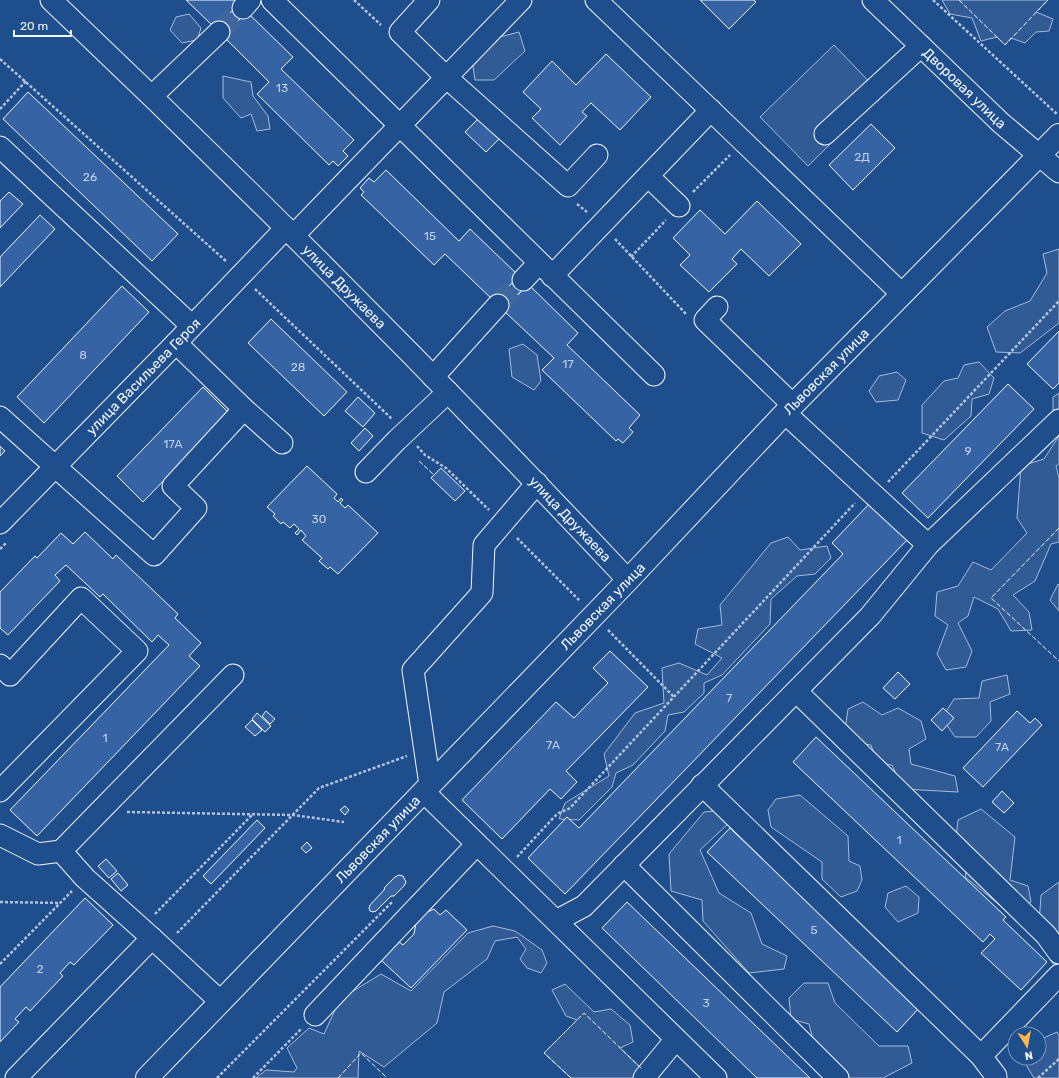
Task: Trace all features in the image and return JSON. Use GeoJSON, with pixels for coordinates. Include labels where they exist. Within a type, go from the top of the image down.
{"type":"FeatureCollection","features":[{"type":"Feature","properties":{"kind":"main road","name":"Львовская улица"},"geometry":{"type":"LineString","coordinates":[[147,1078],[594,616],[789,409],[1059,135]]}},
{"type":"Feature","properties":{"kind":"street","name":"улица Дружаева"},"geometry":{"type":"LineString","coordinates":[[51,0],[152,96],[290,232],[537,483],[628,580]]}},
{"type":"Feature","properties":{"kind":"street"},"geometry":{"type":"LineString","coordinates":[[272,0],[654,375]]}},
{"type":"Feature","properties":{"kind":"street"},"geometry":{"type":"LineString","coordinates":[[429,0],[400,32],[446,77],[568,186],[597,155]]}},
{"type":"Feature","properties":{"kind":"street","name":"улица Васильева Героя"},"geometry":{"type":"LineString","coordinates":[[0,523],[241,275],[290,232],[400,125],[521,0]]}},
{"type":"Feature","properties":{"kind":"street"},"geometry":{"type":"LineString","coordinates":[[596,0],[902,294]]}},
{"type":"Feature","properties":{"kind":"street","name":"Дворовая улица"},"geometry":{"type":"LineString","coordinates":[[873,0],[1001,123],[1059,172]]}},
{"type":"Feature","properties":{"kind":"street"},"geometry":{"type":"LineString","coordinates":[[152,96],[219,32]]}},
{"type":"Feature","properties":{"kind":"street"},"geometry":{"type":"LineString","coordinates":[[826,134],[921,46]]}},
{"type":"Feature","properties":{"kind":"street"},"geometry":{"type":"LineString","coordinates":[[523,280],[546,270],[601,225],[711,110]]}},
{"type":"Feature","properties":{"kind":"street"},"geometry":{"type":"LineString","coordinates":[[0,147],[192,326]]}},
{"type":"Feature","properties":{"kind":"street"},"geometry":{"type":"LineString","coordinates":[[648,176],[679,206]]}},
{"type":"Feature","properties":{"kind":"street"},"geometry":{"type":"LineString","coordinates":[[433,377],[498,305]]}},
{"type":"Feature","properties":{"kind":"street"},"geometry":{"type":"LineString","coordinates":[[711,313],[789,409],[872,493],[928,545]]}},
{"type":"Feature","properties":{"kind":"street"},"geometry":{"type":"LineString","coordinates":[[176,343],[282,443]]}},
{"type":"Feature","properties":{"kind":"street"},"geometry":{"type":"LineString","coordinates":[[366,472],[405,432],[448,392]]}},
{"type":"Feature","properties":{"kind":"street"},"geometry":{"type":"LineString","coordinates":[[0,417],[154,555],[196,508],[173,486],[244,408]]}},
{"type":"Feature","properties":{"kind":"street"},"geometry":{"type":"LineString","coordinates":[[556,921],[584,906],[870,616],[928,545],[1059,420]]}},
{"type":"Feature","properties":{"kind":"street"},"geometry":{"type":"LineString","coordinates":[[537,483],[484,545],[482,593],[413,670],[424,749],[427,788],[477,844],[716,1078]]}},
{"type":"Feature","properties":{"kind":"street"},"geometry":{"type":"LineString","coordinates":[[0,665],[10,675],[80,598],[138,651],[0,791]]}},
{"type":"Feature","properties":{"kind":"street"},"geometry":{"type":"LineString","coordinates":[[0,835],[38,854],[60,851],[233,675]]}},
{"type":"Feature","properties":{"kind":"street"},"geometry":{"type":"LineString","coordinates":[[796,691],[1046,935],[1059,953]]}},
{"type":"Feature","properties":{"kind":"street"},"geometry":{"type":"LineString","coordinates":[[702,786],[981,1056],[996,1078]]}},
{"type":"Feature","properties":{"kind":"street"},"geometry":{"type":"LineString","coordinates":[[315,1015],[477,844]]}},
{"type":"Feature","properties":{"kind":"street"},"geometry":{"type":"LineString","coordinates":[[60,851],[85,878],[221,1002]]}},
{"type":"Feature","properties":{"kind":"street"},"geometry":{"type":"LineString","coordinates":[[624,865],[838,1078]]}},
{"type":"Feature","properties":{"kind":"street"},"geometry":{"type":"LineString","coordinates":[[16,1078],[152,938]]}},
{"type":"Feature","properties":{"kind":"street"},"geometry":{"type":"LineString","coordinates":[[981,1056],[1059,975]]}},
{"type":"Feature","properties":{"kind":"street"},"geometry":{"type":"LineString","coordinates":[[644,1078],[676,1039]]}},
{"type":"Feature","properties":{"kind":"path"},"geometry":{"type":"LineString","coordinates":[[354,0],[384,28],[400,32]]}},
{"type":"Feature","properties":{"kind":"path"},"geometry":{"type":"LineString","coordinates":[[933,0],[1059,115]]}},
{"type":"Feature","properties":{"kind":"path"},"geometry":{"type":"LineString","coordinates":[[0,59],[241,275],[405,432],[425,455],[446,468],[503,523],[674,697]]}},
{"type":"Feature","properties":{"kind":"path"},"geometry":{"type":"LineString","coordinates":[[0,109],[26,81]]}},
{"type":"Feature","properties":{"kind":"path"},"geometry":{"type":"LineString","coordinates":[[568,186],[570,198],[601,225],[686,315],[711,313]]}},
{"type":"Feature","properties":{"kind":"path"},"geometry":{"type":"LineString","coordinates":[[505,871],[557,814],[570,808],[674,697],[1059,301]]}},
{"type":"Feature","properties":{"kind":"path"},"geometry":{"type":"LineString","coordinates":[[152,938],[293,815],[319,788],[424,749]]}},
{"type":"Feature","properties":{"kind":"path"},"geometry":{"type":"LineString","coordinates":[[99,812],[293,815],[344,822]]}},
{"type":"Feature","properties":{"kind":"path"},"geometry":{"type":"LineString","coordinates":[[152,938],[253,814]]}},
{"type":"Feature","properties":{"kind":"path"},"geometry":{"type":"LineString","coordinates":[[0,964],[85,878]]}},
{"type":"Feature","properties":{"kind":"path"},"geometry":{"type":"LineString","coordinates":[[217,1078],[396,898]]}},
{"type":"Feature","properties":{"kind":"path"},"geometry":{"type":"LineString","coordinates":[[0,902],[61,902]]}},
{"type":"Feature","properties":{"kind":"path"},"geometry":{"type":"LineString","coordinates":[[254,1078],[315,1015]]}},
{"type":"Feature","properties":{"kind":"path"},"geometry":{"type":"LineString","coordinates":[[1038,1078],[1059,1059]]}},
{"type":"Feature","properties":{"kind":"shaded area"},"geometry":{"type":"Polygon","coordinates":[[[942,0],[1048,0],[1036,12],[1053,19],[1049,31],[1036,32],[1025,43],[1011,38],[1005,45],[997,37],[981,41],[972,18],[950,14],[942,0]]]}},
{"type":"Feature","properties":{"kind":"shaded area"},"geometry":{"type":"Polygon","coordinates":[[[189,14],[201,28],[197,40],[182,43],[170,30],[176,17],[189,14]]]}},
{"type":"Feature","properties":{"kind":"shaded area"},"geometry":{"type":"Polygon","coordinates":[[[519,32],[525,51],[494,80],[475,80],[472,60],[496,38],[519,32]]]}},
{"type":"Feature","properties":{"kind":"shaded area"},"geometry":{"type":"Polygon","coordinates":[[[834,45],[881,94],[808,166],[760,117],[834,45]]]}},
{"type":"Feature","properties":{"kind":"shaded area"},"geometry":{"type":"Polygon","coordinates":[[[223,76],[251,82],[253,96],[268,116],[270,129],[257,131],[251,114],[241,118],[223,98],[223,76]]]}},
{"type":"Feature","properties":{"kind":"shaded area"},"geometry":{"type":"Polygon","coordinates":[[[1059,249],[1059,323],[1020,353],[996,352],[987,327],[1005,311],[1030,301],[1047,273],[1043,254],[1059,249]]]}},
{"type":"Feature","properties":{"kind":"shaded area"},"geometry":{"type":"Polygon","coordinates":[[[523,344],[537,355],[541,381],[534,390],[512,377],[509,349],[523,344]]]}},
{"type":"Feature","properties":{"kind":"shaded area"},"geometry":{"type":"Polygon","coordinates":[[[979,362],[994,378],[989,394],[972,399],[971,416],[944,440],[922,433],[922,405],[944,381],[958,378],[964,365],[979,362]]]}},
{"type":"Feature","properties":{"kind":"shaded area"},"geometry":{"type":"Polygon","coordinates":[[[897,372],[906,380],[898,400],[876,402],[869,391],[879,376],[897,372]]]}},
{"type":"Feature","properties":{"kind":"shaded area"},"geometry":{"type":"Polygon","coordinates":[[[1059,393],[1059,419],[1053,414],[1053,397],[1059,393]]]}},
{"type":"Feature","properties":{"kind":"shaded area"},"geometry":{"type":"Polygon","coordinates":[[[1059,436],[1059,464],[1056,466],[1059,478],[1059,542],[1051,544],[1035,581],[1013,595],[1029,612],[1032,630],[1011,631],[998,609],[974,597],[968,616],[958,623],[972,651],[966,667],[946,670],[937,654],[948,625],[935,616],[937,592],[958,586],[973,562],[991,570],[1027,533],[1017,518],[1021,466],[1044,459],[1059,436]]]}},
{"type":"Feature","properties":{"kind":"shaded area"},"geometry":{"type":"Polygon","coordinates":[[[788,537],[800,550],[827,546],[831,558],[815,574],[797,576],[771,599],[770,624],[722,675],[704,683],[704,693],[684,712],[668,715],[665,731],[633,765],[616,773],[612,787],[579,820],[559,819],[565,803],[609,776],[604,754],[635,713],[664,703],[662,668],[679,663],[707,675],[722,658],[695,644],[698,629],[722,625],[720,605],[771,543],[788,537]]]}},
{"type":"Feature","properties":{"kind":"shaded area"},"geometry":{"type":"Polygon","coordinates":[[[1058,584],[1059,585],[1059,611],[1050,600],[1058,584]]]}},
{"type":"Feature","properties":{"kind":"shaded area"},"geometry":{"type":"Polygon","coordinates":[[[1007,675],[1010,694],[990,702],[991,721],[976,737],[955,737],[942,718],[954,699],[979,698],[982,681],[1007,675]]]}},
{"type":"Feature","properties":{"kind":"shaded area"},"geometry":{"type":"Polygon","coordinates":[[[863,702],[882,715],[898,708],[921,721],[926,739],[909,749],[911,764],[955,776],[958,792],[903,789],[892,765],[877,763],[871,745],[856,743],[845,730],[848,709],[863,702]]]}},
{"type":"Feature","properties":{"kind":"shaded area"},"geometry":{"type":"Polygon","coordinates":[[[800,795],[848,836],[849,861],[860,866],[862,880],[857,891],[841,897],[822,879],[822,862],[771,827],[768,810],[776,799],[800,795]]]}},
{"type":"Feature","properties":{"kind":"shaded area"},"geometry":{"type":"Polygon","coordinates":[[[981,809],[1015,837],[1010,880],[1028,886],[1031,902],[1012,915],[965,877],[970,853],[956,839],[958,820],[981,809]]]}},
{"type":"Feature","properties":{"kind":"shaded area"},"geometry":{"type":"Polygon","coordinates":[[[725,810],[730,822],[700,850],[719,893],[751,913],[762,944],[787,956],[784,969],[749,973],[703,921],[702,900],[671,891],[669,854],[704,812],[725,810]]]}},
{"type":"Feature","properties":{"kind":"shaded area"},"geometry":{"type":"Polygon","coordinates":[[[1059,882],[1059,966],[1053,964],[1038,939],[1041,895],[1059,882]]]}},
{"type":"Feature","properties":{"kind":"shaded area"},"geometry":{"type":"Polygon","coordinates":[[[906,886],[919,897],[918,913],[898,922],[885,907],[888,893],[906,886]]]}},
{"type":"Feature","properties":{"kind":"shaded area"},"geometry":{"type":"Polygon","coordinates":[[[493,926],[515,931],[542,950],[547,963],[541,973],[527,968],[520,959],[526,949],[517,937],[495,941],[487,959],[444,992],[437,1023],[384,1067],[359,1051],[358,1078],[256,1078],[266,1070],[294,1072],[297,1068],[287,1048],[309,1028],[324,1034],[340,999],[381,974],[411,991],[468,933],[493,926]]]}},
{"type":"Feature","properties":{"kind":"shaded area"},"geometry":{"type":"Polygon","coordinates":[[[804,983],[828,983],[835,1003],[879,1046],[908,1046],[912,1063],[883,1078],[823,1078],[809,1024],[791,1019],[789,998],[804,983]]]}},
{"type":"Feature","properties":{"kind":"shaded area"},"geometry":{"type":"Polygon","coordinates":[[[565,984],[594,1012],[611,1009],[630,1025],[633,1042],[620,1048],[651,1078],[571,1078],[544,1053],[577,1020],[566,1016],[552,990],[565,984]]]}},
{"type":"Feature","properties":{"kind":"shaded area"},"geometry":{"type":"Polygon","coordinates":[[[1057,1032],[1059,1035],[1059,1078],[1034,1078],[1027,1066],[1047,1066],[1047,1036],[1057,1032]]]}},
{"type":"Feature","properties":{"kind":"building"},"geometry":{"type":"Polygon","coordinates":[[[186,0],[235,0],[239,4],[215,28],[186,0]]]}},
{"type":"Feature","properties":{"kind":"building"},"geometry":{"type":"Polygon","coordinates":[[[700,0],[754,0],[756,2],[729,29],[700,0]]]}},
{"type":"Feature","properties":{"kind":"building"},"geometry":{"type":"Polygon","coordinates":[[[239,4],[247,12],[223,36],[215,28],[239,4]]]}},
{"type":"Feature","properties":{"kind":"building"},"geometry":{"type":"Polygon","coordinates":[[[247,12],[293,57],[281,69],[354,140],[343,151],[348,156],[338,166],[333,161],[329,165],[257,94],[269,82],[223,36],[247,12]]]}},
{"type":"Feature","properties":{"kind":"building"},"geometry":{"type":"Polygon","coordinates":[[[606,54],[651,97],[620,130],[591,103],[582,112],[587,116],[560,145],[532,118],[541,109],[523,92],[552,61],[576,85],[606,54]]]}},
{"type":"Feature","properties":{"kind":"building"},"geometry":{"type":"Polygon","coordinates":[[[28,92],[178,234],[152,261],[3,119],[28,92]]]}},
{"type":"Feature","properties":{"kind":"building"},"geometry":{"type":"Polygon","coordinates":[[[478,119],[499,139],[486,152],[465,132],[478,119]]]}},
{"type":"Feature","properties":{"kind":"building"},"geometry":{"type":"Polygon","coordinates":[[[871,124],[895,148],[853,190],[829,165],[871,124]]]}},
{"type":"Feature","properties":{"kind":"building"},"geometry":{"type":"Polygon","coordinates":[[[386,170],[459,241],[470,229],[519,276],[494,301],[445,254],[434,265],[361,195],[364,192],[360,188],[369,178],[374,182],[386,170]]]}},
{"type":"Feature","properties":{"kind":"building"},"geometry":{"type":"Polygon","coordinates":[[[9,192],[23,204],[0,228],[0,201],[9,192]]]}},
{"type":"Feature","properties":{"kind":"building"},"geometry":{"type":"Polygon","coordinates":[[[757,201],[801,244],[769,276],[741,249],[732,259],[737,264],[709,292],[680,265],[690,255],[673,238],[700,210],[725,234],[757,201]]]}},
{"type":"Feature","properties":{"kind":"building"},"geometry":{"type":"Polygon","coordinates":[[[40,215],[55,229],[0,287],[0,257],[40,215]]]}},
{"type":"Feature","properties":{"kind":"building"},"geometry":{"type":"Polygon","coordinates":[[[519,276],[528,284],[503,310],[494,301],[519,276]]]}},
{"type":"Feature","properties":{"kind":"building"},"geometry":{"type":"Polygon","coordinates":[[[528,284],[578,333],[567,345],[640,415],[629,428],[633,432],[623,443],[618,439],[616,441],[542,370],[554,358],[503,310],[528,284]]]}},
{"type":"Feature","properties":{"kind":"building"},"geometry":{"type":"Polygon","coordinates":[[[122,286],[149,312],[44,423],[17,397],[122,286]]]}},
{"type":"Feature","properties":{"kind":"building"},"geometry":{"type":"Polygon","coordinates":[[[271,319],[347,392],[324,416],[248,343],[271,319]]]}},
{"type":"Feature","properties":{"kind":"building"},"geometry":{"type":"Polygon","coordinates":[[[1059,331],[1059,383],[1053,389],[1027,364],[1059,331]]]}},
{"type":"Feature","properties":{"kind":"building"},"geometry":{"type":"Polygon","coordinates":[[[1008,384],[1034,409],[928,518],[902,493],[1008,384]]]}},
{"type":"Feature","properties":{"kind":"building"},"geometry":{"type":"Polygon","coordinates":[[[203,387],[229,413],[143,502],[117,476],[203,387]]]}},
{"type":"Feature","properties":{"kind":"building"},"geometry":{"type":"Polygon","coordinates":[[[358,397],[375,413],[363,427],[345,411],[358,397]]]}},
{"type":"Feature","properties":{"kind":"building"},"geometry":{"type":"Polygon","coordinates":[[[365,428],[373,436],[359,451],[351,443],[365,428]]]}},
{"type":"Feature","properties":{"kind":"building"},"geometry":{"type":"Polygon","coordinates":[[[0,446],[5,451],[0,456],[0,446]]]}},
{"type":"Feature","properties":{"kind":"building"},"geometry":{"type":"Polygon","coordinates":[[[307,466],[337,494],[334,498],[338,502],[341,498],[343,500],[340,503],[345,508],[348,505],[378,533],[338,574],[330,567],[328,569],[319,561],[322,558],[302,540],[306,536],[301,530],[297,535],[295,533],[299,529],[294,524],[290,528],[283,522],[281,524],[273,516],[275,514],[267,507],[307,466]]]}},
{"type":"Feature","properties":{"kind":"building"},"geometry":{"type":"Polygon","coordinates":[[[441,468],[465,491],[455,501],[431,478],[441,468]]]}},
{"type":"Feature","properties":{"kind":"building"},"geometry":{"type":"Polygon","coordinates":[[[870,503],[908,539],[565,894],[528,858],[567,817],[579,828],[843,554],[832,543],[870,503]]]}},
{"type":"Feature","properties":{"kind":"building"},"geometry":{"type":"Polygon","coordinates":[[[85,532],[113,559],[116,555],[178,614],[175,618],[201,643],[189,656],[200,666],[37,836],[10,810],[169,645],[158,635],[152,642],[103,594],[100,597],[66,565],[55,575],[60,581],[8,635],[0,628],[0,592],[35,556],[37,558],[61,533],[73,544],[85,532]]]}},
{"type":"Feature","properties":{"kind":"building"},"geometry":{"type":"Polygon","coordinates":[[[610,651],[648,687],[566,771],[577,782],[561,799],[550,789],[502,839],[462,800],[556,702],[574,718],[608,683],[593,668],[610,651]]]}},
{"type":"Feature","properties":{"kind":"building"},"geometry":{"type":"Polygon","coordinates":[[[898,672],[910,684],[895,699],[883,688],[898,672]]]}},
{"type":"Feature","properties":{"kind":"building"},"geometry":{"type":"Polygon","coordinates":[[[943,708],[954,718],[942,731],[931,720],[943,708]]]}},
{"type":"Feature","properties":{"kind":"building"},"geometry":{"type":"Polygon","coordinates":[[[266,711],[275,719],[270,724],[262,716],[266,711]]]}},
{"type":"Feature","properties":{"kind":"building"},"geometry":{"type":"Polygon","coordinates":[[[1017,711],[1030,723],[1035,718],[1042,725],[983,787],[963,768],[1017,711]]]}},
{"type":"Feature","properties":{"kind":"building"},"geometry":{"type":"Polygon","coordinates":[[[257,713],[271,726],[265,732],[252,719],[257,713]]]}},
{"type":"Feature","properties":{"kind":"building"},"geometry":{"type":"Polygon","coordinates":[[[252,720],[262,730],[255,736],[245,727],[252,720]]]}},
{"type":"Feature","properties":{"kind":"building"},"geometry":{"type":"Polygon","coordinates":[[[816,737],[1006,917],[1003,920],[1047,962],[1021,990],[981,953],[995,939],[990,934],[983,942],[793,762],[816,737]]]}},
{"type":"Feature","properties":{"kind":"building"},"geometry":{"type":"Polygon","coordinates":[[[1002,791],[1014,803],[1004,813],[992,802],[1002,791]]]}},
{"type":"Feature","properties":{"kind":"building"},"geometry":{"type":"Polygon","coordinates":[[[345,806],[349,810],[345,815],[340,810],[345,806]]]}},
{"type":"Feature","properties":{"kind":"building"},"geometry":{"type":"Polygon","coordinates":[[[257,820],[265,828],[211,884],[203,876],[257,820]]]}},
{"type":"Feature","properties":{"kind":"building"},"geometry":{"type":"Polygon","coordinates":[[[730,828],[920,1007],[897,1032],[707,852],[730,828]]]}},
{"type":"Feature","properties":{"kind":"building"},"geometry":{"type":"Polygon","coordinates":[[[307,842],[312,848],[306,853],[301,848],[307,842]]]}},
{"type":"Feature","properties":{"kind":"building"},"geometry":{"type":"Polygon","coordinates":[[[106,859],[117,871],[109,878],[98,866],[106,859]]]}},
{"type":"Feature","properties":{"kind":"building"},"geometry":{"type":"Polygon","coordinates":[[[118,873],[128,885],[121,891],[111,879],[118,873]]]}},
{"type":"Feature","properties":{"kind":"building"},"geometry":{"type":"Polygon","coordinates":[[[399,875],[403,876],[406,882],[404,886],[376,911],[370,911],[370,905],[385,887],[399,875]]]}},
{"type":"Feature","properties":{"kind":"building"},"geometry":{"type":"Polygon","coordinates":[[[85,898],[113,925],[74,965],[70,962],[60,973],[63,976],[30,1011],[26,1007],[15,1019],[19,1022],[0,1042],[0,987],[85,898]]]}},
{"type":"Feature","properties":{"kind":"building"},"geometry":{"type":"Polygon","coordinates":[[[627,902],[810,1078],[757,1078],[602,928],[627,902]]]}},
{"type":"Feature","properties":{"kind":"building"},"geometry":{"type":"Polygon","coordinates":[[[434,909],[440,915],[446,910],[467,930],[411,988],[380,959],[398,941],[403,945],[414,934],[416,923],[425,913],[434,909]]]}},
{"type":"Feature","properties":{"kind":"tunnel"},"geometry":{"type":"LineString","coordinates":[[219,32],[243,8]]}},
{"type":"Feature","properties":{"kind":"tunnel"},"geometry":{"type":"LineString","coordinates":[[498,305],[523,280]]}},
{"type":"Feature","properties":{"kind":"fence"},"geometry":{"type":"LineString","coordinates":[[959,0],[1005,45],[1048,0]]}},
{"type":"Feature","properties":{"kind":"fence"},"geometry":{"type":"LineString","coordinates":[[419,461],[434,475]]}},
{"type":"Feature","properties":{"kind":"fence"},"geometry":{"type":"LineString","coordinates":[[1059,528],[991,598],[1059,661]]}},
{"type":"Feature","properties":{"kind":"fence"},"geometry":{"type":"LineString","coordinates":[[571,1078],[544,1053],[584,1013],[642,1069]]}},
{"type":"Feature","properties":{"kind":"fence"},"geometry":{"type":"LineString","coordinates":[[338,1078],[361,1053],[387,1078]]}}]}
